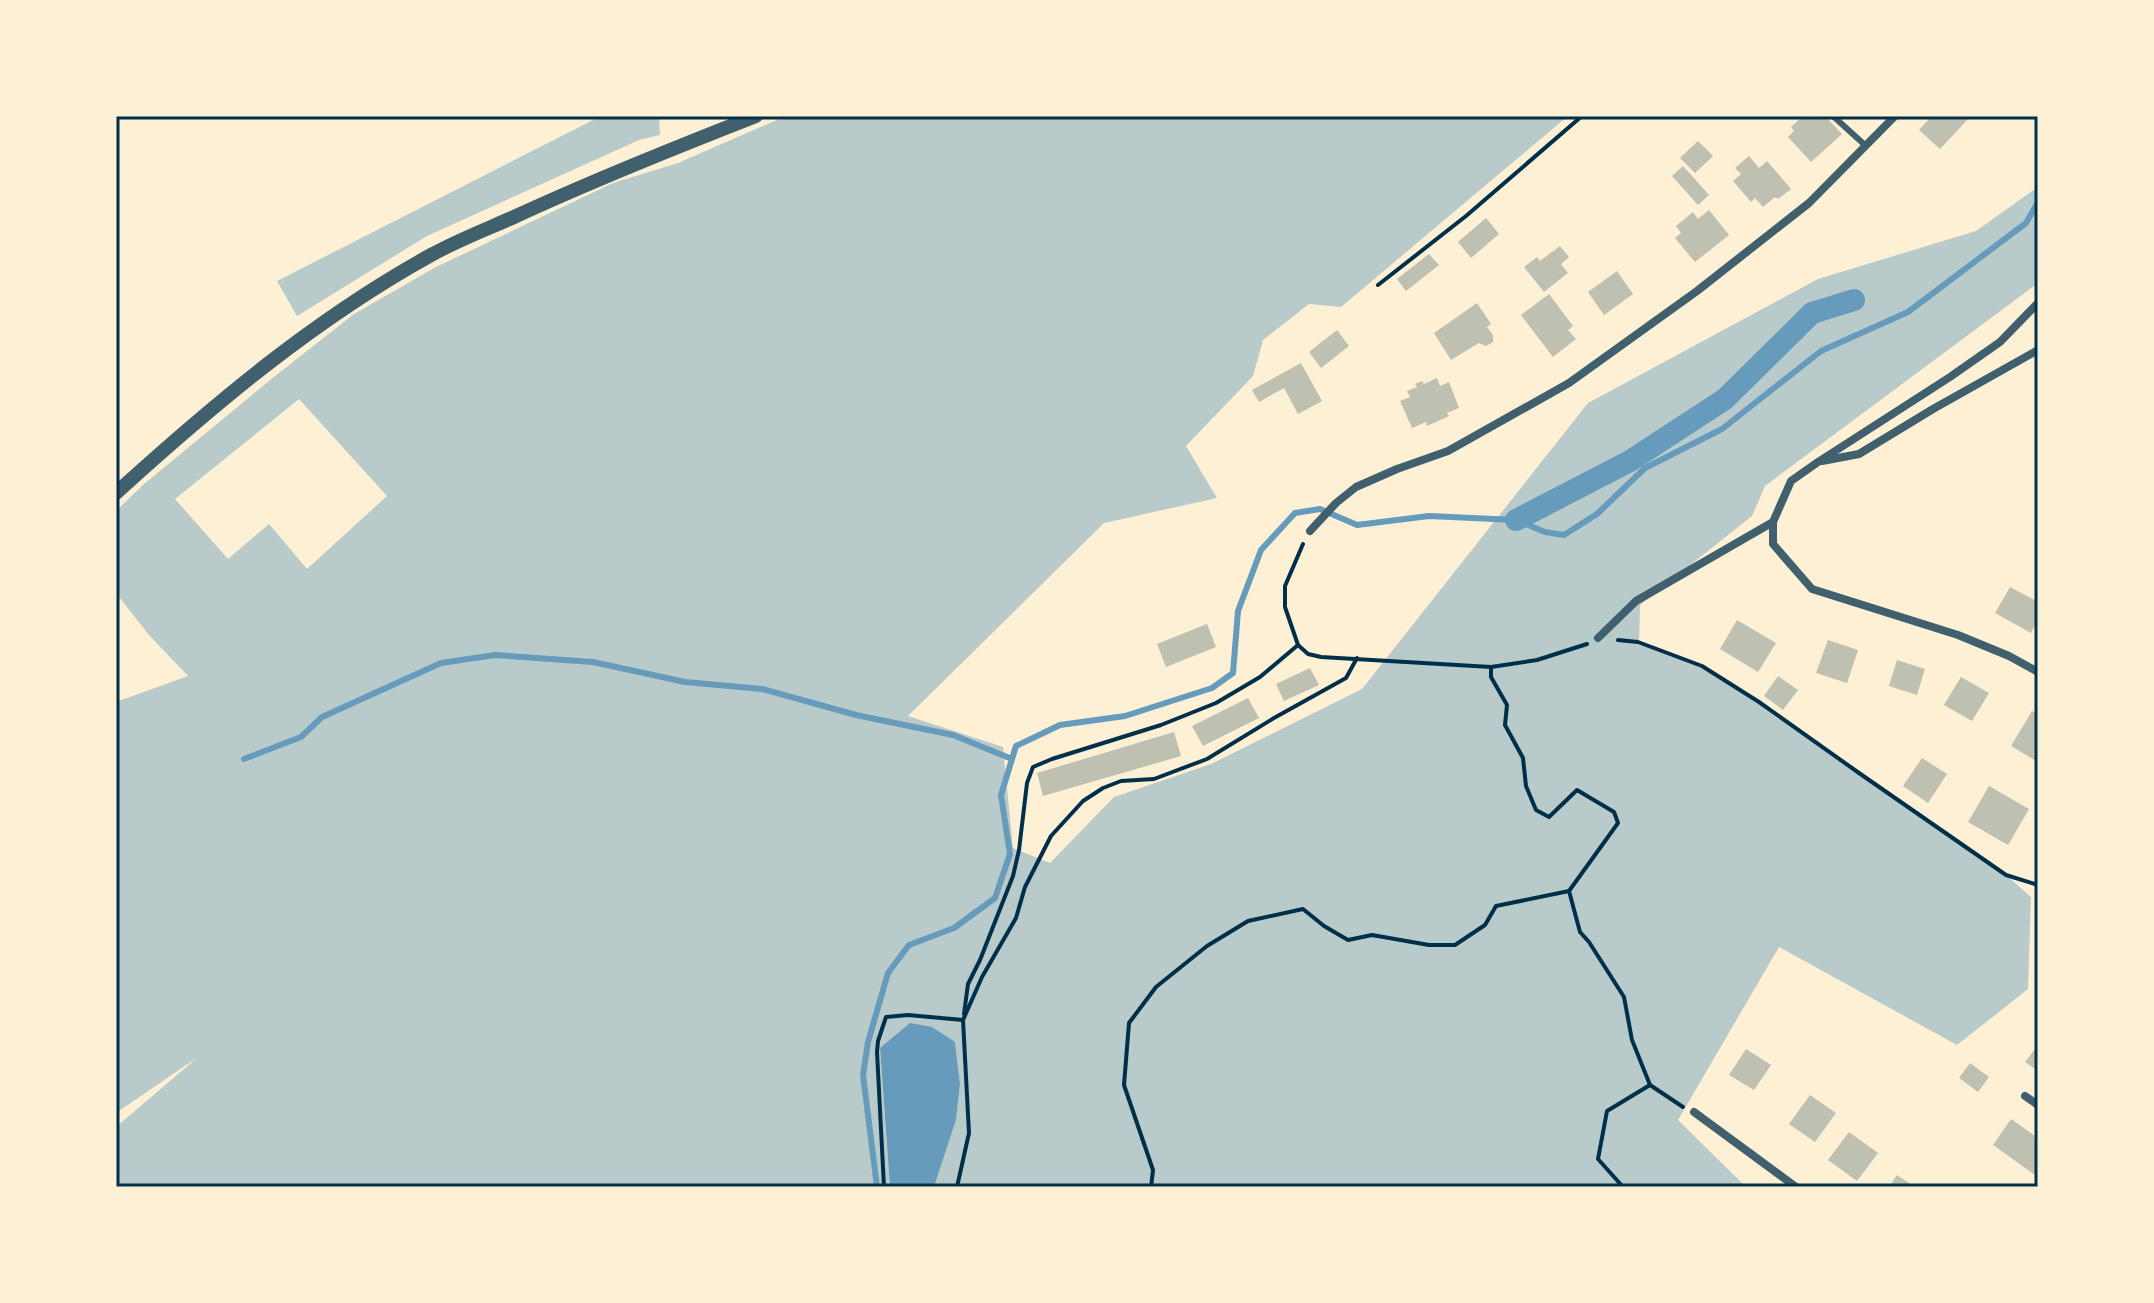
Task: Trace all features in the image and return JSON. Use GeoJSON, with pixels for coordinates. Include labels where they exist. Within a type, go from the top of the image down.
{"type":"FeatureCollection","features":[{"type":"Feature","properties":{"kind":"street"},"geometry":{"type":"LineString","coordinates":[[116,493],[189,426],[260,368],[346,306],[433,254],[593,181],[756,116]]}},
{"type":"Feature","properties":{"kind":"street"},"geometry":{"type":"LineString","coordinates":[[1310,531],[1356,487],[1448,451],[1569,383],[1697,291],[1809,203],[1895,116]]}},
{"type":"Feature","properties":{"kind":"street"},"geometry":{"type":"LineString","coordinates":[[2038,303],[2000,342],[1791,481],[1773,522],[1773,544],[1812,589],[1958,635],[2038,672]]}},
{"type":"Feature","properties":{"kind":"street"},"geometry":{"type":"LineString","coordinates":[[1818,462],[1859,454],[2038,350]]}},
{"type":"Feature","properties":{"kind":"street"},"geometry":{"type":"LineString","coordinates":[[1598,638],[1636,601],[1773,522]]}},
{"type":"Feature","properties":{"kind":"street"},"geometry":{"type":"LineString","coordinates":[[2025,1096],[2038,1105]]}},
{"type":"Feature","properties":{"kind":"street"},"geometry":{"type":"LineString","coordinates":[[1694,1112],[1796,1187]]}},
{"type":"Feature","properties":{"kind":"lane"},"geometry":{"type":"LineString","coordinates":[[1833,116],[1866,146]]}},
{"type":"Feature","properties":{"kind":"path"},"geometry":{"type":"LineString","coordinates":[[1378,285],[1466,216],[1582,116]]}},
{"type":"Feature","properties":{"kind":"path"},"geometry":{"type":"LineString","coordinates":[[1310,531],[1285,586],[1285,607],[1298,645],[1308,654],[1491,667],[1537,660],[1578,648],[1598,638],[1638,642],[1702,666],[1759,702],[2006,875],[2038,885]]}},
{"type":"Feature","properties":{"kind":"path"},"geometry":{"type":"LineString","coordinates":[[957,1187],[969,1133],[963,1020],[968,984],[1013,876],[1027,783],[1033,767],[1161,725],[1216,703],[1260,677],[1298,645]]}},
{"type":"Feature","properties":{"kind":"path"},"geometry":{"type":"LineString","coordinates":[[963,1020],[982,977],[1016,918],[1025,887],[1041,852],[1065,818],[1083,801],[1121,781],[1154,779],[1207,759],[1346,678],[1357,658]]}},
{"type":"Feature","properties":{"kind":"path"},"geometry":{"type":"LineString","coordinates":[[1151,1187],[1153,1170],[1124,1085],[1129,1023],[1156,987],[1207,946],[1248,921],[1303,909],[1348,940],[1372,935],[1429,945],[1455,945],[1485,925],[1496,906],[1569,891],[1618,823],[1614,812],[1577,790],[1549,817],[1536,810],[1526,786],[1523,758],[1505,725],[1507,705],[1491,677],[1491,667]]}},
{"type":"Feature","properties":{"kind":"path"},"geometry":{"type":"LineString","coordinates":[[1569,891],[1580,932],[1624,997],[1632,1040],[1650,1085],[1694,1112]]}},
{"type":"Feature","properties":{"kind":"path"},"geometry":{"type":"LineString","coordinates":[[884,1187],[877,1052],[886,1017],[908,1015],[963,1020]]}},
{"type":"Feature","properties":{"kind":"path"},"geometry":{"type":"LineString","coordinates":[[1623,1187],[1598,1159],[1607,1111],[1650,1085]]}},
{"type":"Feature","properties":{"kind":"shaded area"},"geometry":{"type":"Polygon","coordinates":[[[601,116],[659,116],[660,135],[639,140],[427,236],[297,316],[277,281],[601,116]]]}},
{"type":"Feature","properties":{"kind":"shaded area"},"geometry":{"type":"Polygon","coordinates":[[[786,116],[1568,116],[1341,307],[1309,304],[1263,340],[1253,376],[1186,446],[1217,498],[1104,523],[908,716],[1003,747],[1013,848],[1050,863],[1114,797],[1211,764],[1362,689],[1588,403],[1818,279],[1976,231],[2038,187],[2038,283],[1765,486],[1752,516],[1640,605],[1639,642],[1702,666],[1759,702],[2006,875],[2031,897],[2028,989],[1957,1045],[1779,947],[1678,1120],[1746,1187],[934,1187],[956,1120],[960,1084],[955,1043],[932,1027],[880,1048],[890,1187],[116,1187],[116,1127],[198,1057],[116,1113],[116,702],[188,676],[149,635],[116,593],[116,511],[144,484],[354,314],[436,267],[613,183],[678,163],[786,116]],[[299,399],[175,499],[228,559],[269,524],[307,569],[387,496],[299,399]]]}},
{"type":"Feature","properties":{"kind":"water"},"geometry":{"type":"Polygon","coordinates":[[[910,1023],[932,1027],[955,1042],[960,1084],[956,1120],[934,1187],[890,1187],[880,1048],[910,1023]]]}},
{"type":"Feature","properties":{"kind":"building"},"geometry":{"type":"Polygon","coordinates":[[[1803,116],[1807,120],[1811,116],[1825,116],[1842,134],[1811,162],[1788,137],[1794,131],[1791,127],[1803,116]]]}},
{"type":"Feature","properties":{"kind":"building"},"geometry":{"type":"Polygon","coordinates":[[[1932,116],[1969,118],[1940,149],[1919,130],[1932,116]]]}},
{"type":"Feature","properties":{"kind":"building"},"geometry":{"type":"Polygon","coordinates":[[[1698,141],[1713,156],[1695,173],[1680,158],[1698,141]]]}},
{"type":"Feature","properties":{"kind":"building"},"geometry":{"type":"Polygon","coordinates":[[[1749,156],[1759,168],[1767,161],[1791,189],[1763,207],[1755,198],[1751,202],[1733,181],[1741,174],[1735,168],[1749,156]]]}},
{"type":"Feature","properties":{"kind":"building"},"geometry":{"type":"Polygon","coordinates":[[[1683,166],[1709,195],[1698,205],[1672,176],[1683,166]]]}},
{"type":"Feature","properties":{"kind":"building"},"geometry":{"type":"Polygon","coordinates":[[[1709,210],[1729,235],[1695,262],[1675,238],[1681,233],[1676,226],[1693,212],[1698,219],[1709,210]]]}},
{"type":"Feature","properties":{"kind":"building"},"geometry":{"type":"Polygon","coordinates":[[[1486,218],[1499,234],[1471,258],[1458,242],[1486,218]]]}},
{"type":"Feature","properties":{"kind":"building"},"geometry":{"type":"Polygon","coordinates":[[[1560,246],[1569,257],[1561,264],[1568,273],[1544,292],[1524,267],[1537,257],[1540,261],[1560,246]]]}},
{"type":"Feature","properties":{"kind":"building"},"geometry":{"type":"Polygon","coordinates":[[[1429,254],[1439,265],[1406,291],[1397,279],[1429,254]]]}},
{"type":"Feature","properties":{"kind":"building"},"geometry":{"type":"Polygon","coordinates":[[[1617,271],[1633,294],[1604,315],[1588,292],[1617,271]]]}},
{"type":"Feature","properties":{"kind":"building"},"geometry":{"type":"Polygon","coordinates":[[[1549,294],[1573,326],[1568,330],[1576,339],[1553,357],[1521,315],[1549,294]]]}},
{"type":"Feature","properties":{"kind":"building"},"geometry":{"type":"Polygon","coordinates":[[[1477,303],[1491,324],[1487,327],[1493,335],[1493,342],[1486,346],[1479,343],[1451,360],[1434,333],[1477,303]]]}},
{"type":"Feature","properties":{"kind":"building"},"geometry":{"type":"Polygon","coordinates":[[[1337,330],[1349,346],[1321,368],[1309,352],[1337,330]]]}},
{"type":"Feature","properties":{"kind":"building"},"geometry":{"type":"Polygon","coordinates":[[[1301,363],[1322,401],[1298,414],[1284,388],[1259,402],[1252,390],[1301,363]]]}},
{"type":"Feature","properties":{"kind":"building"},"geometry":{"type":"Polygon","coordinates":[[[1437,378],[1440,386],[1449,382],[1459,408],[1427,426],[1426,422],[1412,428],[1400,401],[1410,397],[1407,391],[1417,387],[1415,384],[1437,378]]]}},
{"type":"Feature","properties":{"kind":"building"},"geometry":{"type":"Polygon","coordinates":[[[2010,587],[2038,602],[2038,629],[2034,627],[2031,633],[1995,613],[2010,587]]]}},
{"type":"Feature","properties":{"kind":"building"},"geometry":{"type":"Polygon","coordinates":[[[1737,620],[1776,643],[1758,672],[1720,649],[1737,620]]]}},
{"type":"Feature","properties":{"kind":"building"},"geometry":{"type":"Polygon","coordinates":[[[1207,624],[1216,647],[1166,667],[1157,644],[1207,624]]]}},
{"type":"Feature","properties":{"kind":"building"},"geometry":{"type":"Polygon","coordinates":[[[1828,640],[1858,650],[1847,683],[1816,673],[1828,640]]]}},
{"type":"Feature","properties":{"kind":"building"},"geometry":{"type":"Polygon","coordinates":[[[1897,660],[1925,669],[1917,695],[1889,686],[1897,660]]]}},
{"type":"Feature","properties":{"kind":"building"},"geometry":{"type":"Polygon","coordinates":[[[1310,668],[1319,685],[1284,701],[1276,684],[1310,668]]]}},
{"type":"Feature","properties":{"kind":"building"},"geometry":{"type":"Polygon","coordinates":[[[1778,676],[1798,690],[1783,710],[1764,696],[1778,676]]]}},
{"type":"Feature","properties":{"kind":"building"},"geometry":{"type":"Polygon","coordinates":[[[1961,677],[1989,693],[1972,721],[1944,705],[1961,677]]]}},
{"type":"Feature","properties":{"kind":"building"},"geometry":{"type":"Polygon","coordinates":[[[1248,698],[1259,718],[1203,746],[1192,726],[1248,698]]]}},
{"type":"Feature","properties":{"kind":"building"},"geometry":{"type":"Polygon","coordinates":[[[2032,711],[2038,714],[2038,762],[2011,746],[2032,711]]]}},
{"type":"Feature","properties":{"kind":"building"},"geometry":{"type":"Polygon","coordinates":[[[1174,732],[1181,756],[1043,796],[1037,773],[1174,732]]]}},
{"type":"Feature","properties":{"kind":"building"},"geometry":{"type":"Polygon","coordinates":[[[1922,758],[1947,774],[1928,803],[1903,786],[1922,758]]]}},
{"type":"Feature","properties":{"kind":"building"},"geometry":{"type":"Polygon","coordinates":[[[1989,786],[2029,809],[2008,845],[1968,822],[1989,786]]]}},
{"type":"Feature","properties":{"kind":"building"},"geometry":{"type":"Polygon","coordinates":[[[2038,1045],[2038,1071],[2025,1062],[2038,1045]]]}},
{"type":"Feature","properties":{"kind":"building"},"geometry":{"type":"Polygon","coordinates":[[[1746,1049],[1771,1065],[1754,1090],[1729,1075],[1746,1049]]]}},
{"type":"Feature","properties":{"kind":"building"},"geometry":{"type":"Polygon","coordinates":[[[1970,1063],[1989,1077],[1978,1092],[1959,1078],[1970,1063]]]}},
{"type":"Feature","properties":{"kind":"building"},"geometry":{"type":"Polygon","coordinates":[[[1810,1095],[1836,1113],[1815,1142],[1789,1124],[1810,1095]]]}},
{"type":"Feature","properties":{"kind":"building"},"geometry":{"type":"Polygon","coordinates":[[[2011,1119],[2038,1141],[2038,1177],[1993,1145],[2011,1119]]]}},
{"type":"Feature","properties":{"kind":"building"},"geometry":{"type":"Polygon","coordinates":[[[1849,1132],[1878,1153],[1857,1181],[1828,1160],[1849,1132]]]}},
{"type":"Feature","properties":{"kind":"building"},"geometry":{"type":"Polygon","coordinates":[[[1897,1175],[1915,1187],[1889,1187],[1897,1175]]]}},
{"type":"Feature","properties":{"kind":"waterway"},"geometry":{"type":"LineString","coordinates":[[877,1187],[863,1075],[868,1042],[888,973],[909,945],[954,928],[995,898],[1010,854],[1001,795],[1016,746],[1060,725],[1125,716],[1212,688],[1233,673],[1238,611],[1261,550],[1295,513],[1320,509],[1357,525],[1429,516],[1516,520],[1545,532],[1564,535],[1597,514],[1645,468],[1722,429],[1821,351],[1908,312],[2026,223],[2038,202]]}},
{"type":"Feature","properties":{"kind":"waterway"},"geometry":{"type":"LineString","coordinates":[[1516,520],[1630,461],[1725,399],[1812,313],[1854,300]]}},
{"type":"Feature","properties":{"kind":"waterway"},"geometry":{"type":"LineString","coordinates":[[244,759],[301,737],[322,717],[441,663],[495,655],[593,662],[685,682],[762,689],[856,715],[953,735],[1012,759]]}}]}
